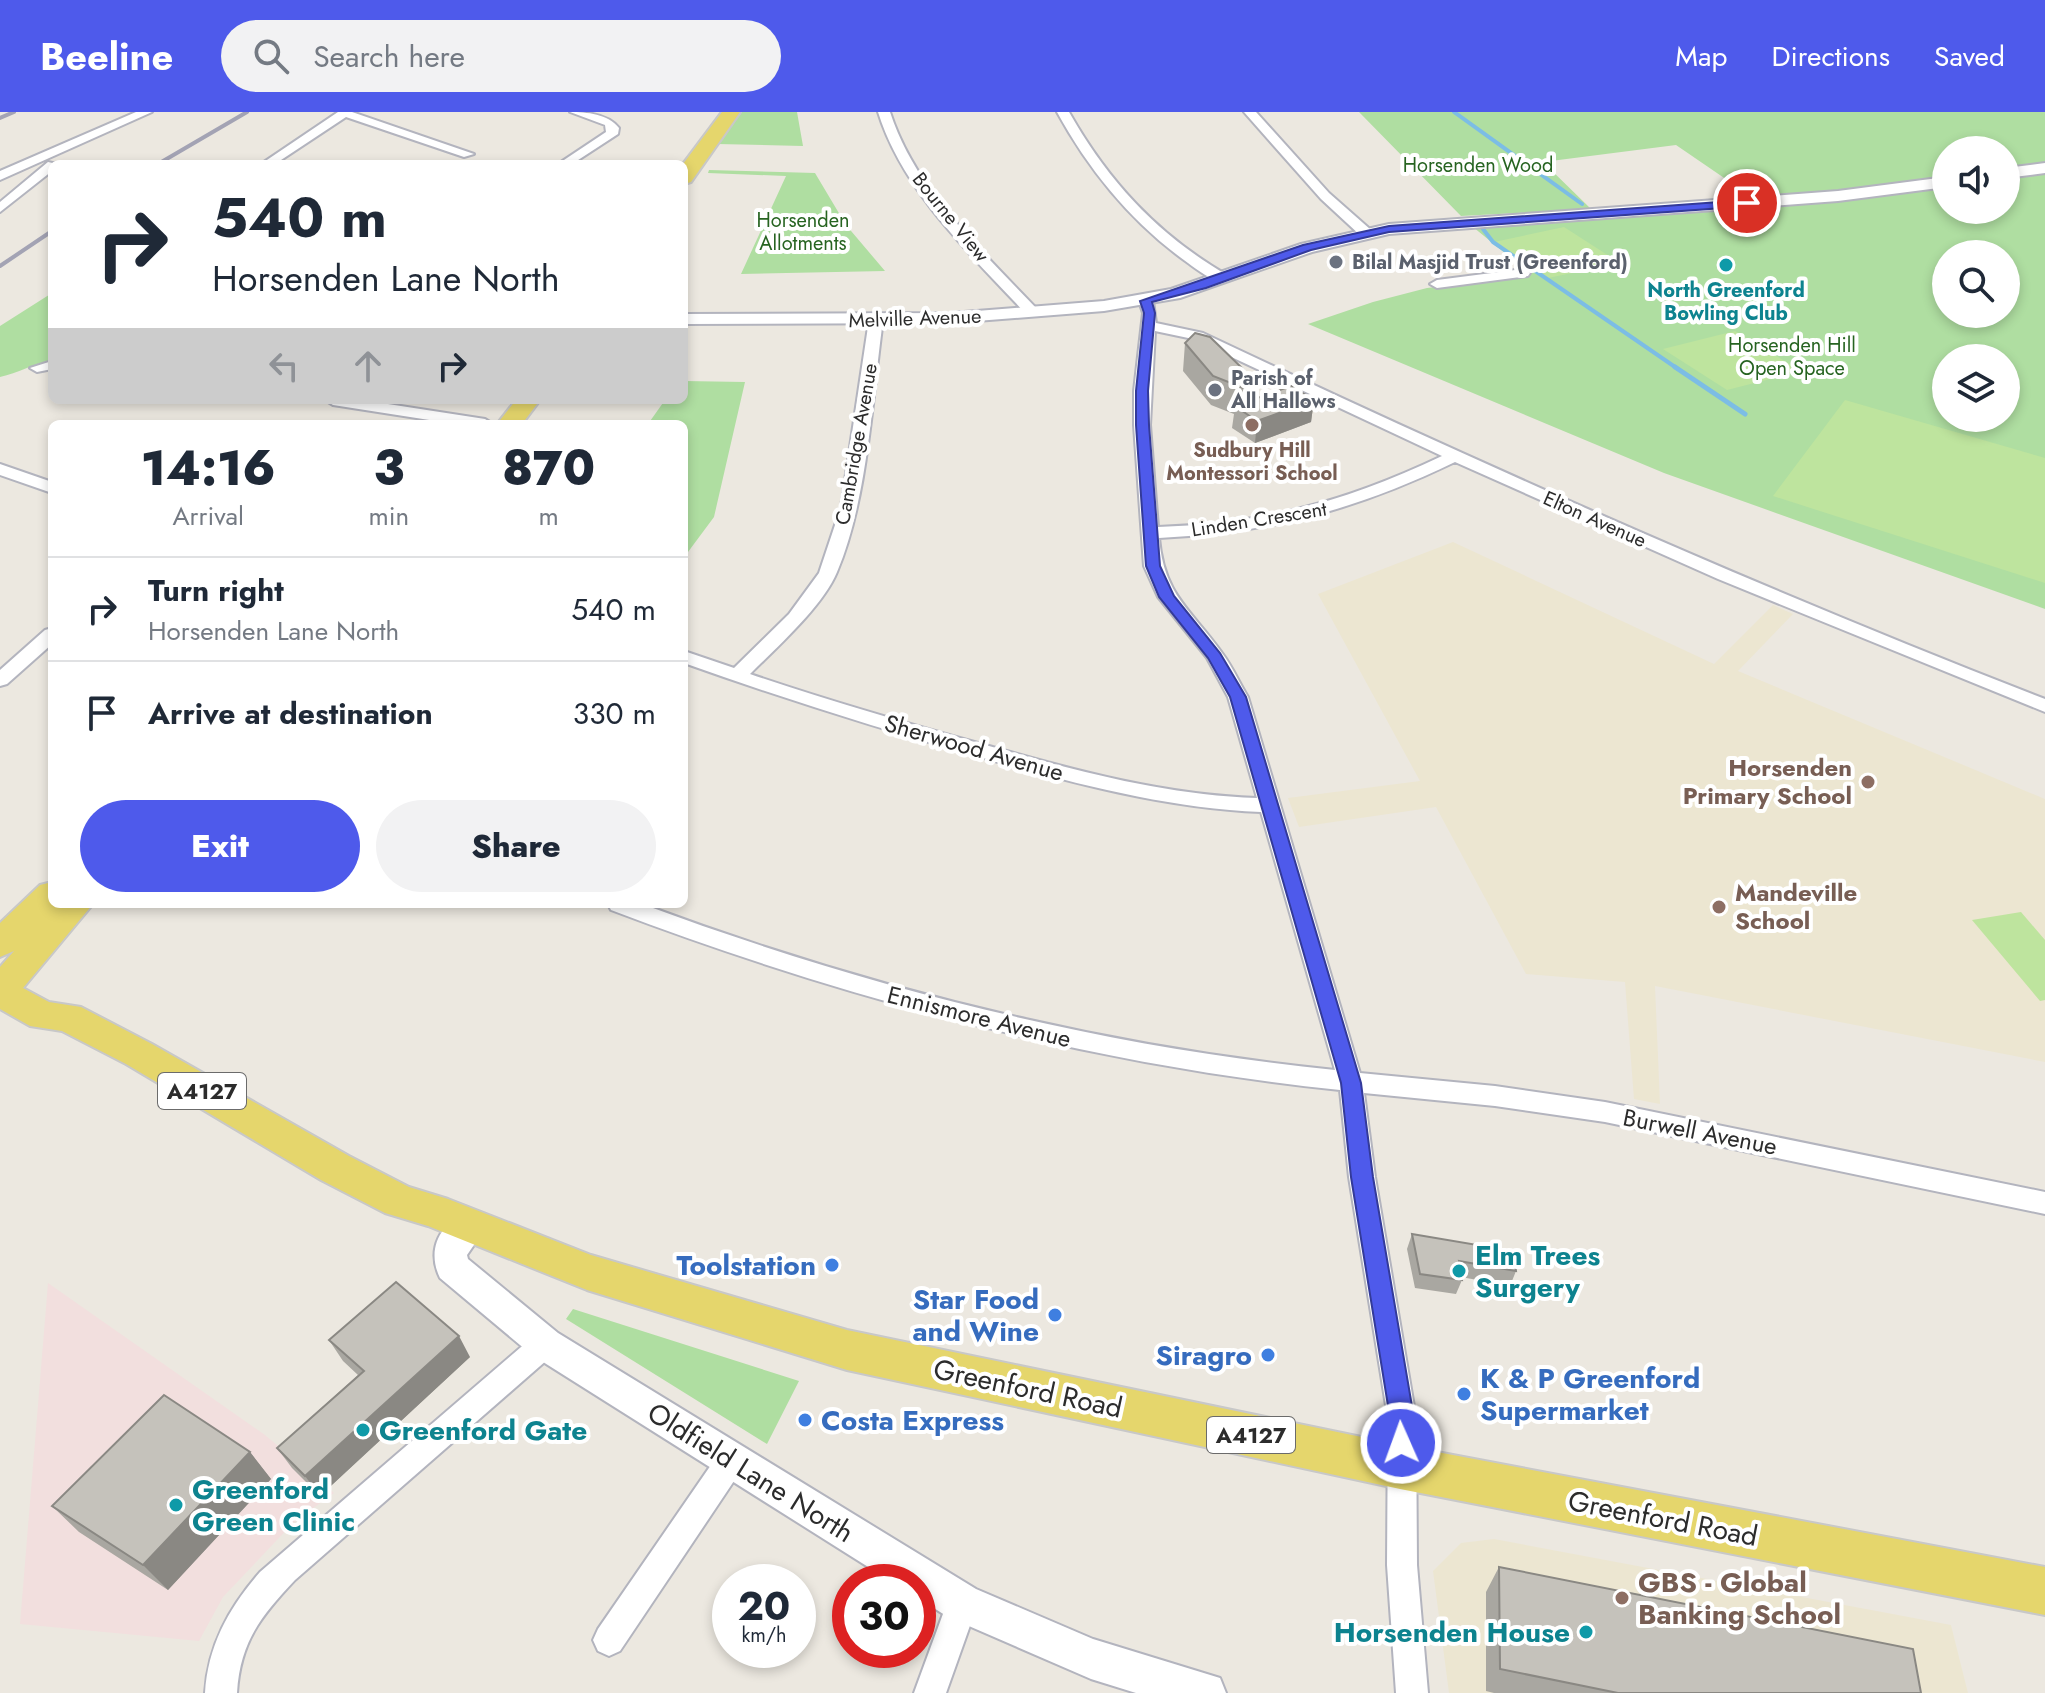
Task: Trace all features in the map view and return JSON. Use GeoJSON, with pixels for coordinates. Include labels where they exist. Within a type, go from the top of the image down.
{"type":"FeatureCollection","features":[{"type":"Feature","properties":{"kind":"main road"},"geometry":{"type":"LineString","coordinates":[[688,171],[731,112]]}},
{"type":"Feature","properties":{"kind":"main road"},"geometry":{"type":"LineString","coordinates":[[512,420],[525,404]]}},
{"type":"Feature","properties":{"kind":"main road"},"geometry":{"type":"LineString","coordinates":[[3,975],[48,901]]}},
{"type":"Feature","properties":{"kind":"main road"},"geometry":{"type":"LineString","coordinates":[[3,975],[72,908]]}},
{"type":"Feature","properties":{"kind":"main road","name":"Greenford Road"},"geometry":{"type":"LineString","coordinates":[[3,975],[43,1016],[68,1017],[139,1054],[360,1182],[399,1201],[434,1211],[587,1272],[847,1350],[1400,1467],[2045,1591]]}},
{"type":"Feature","properties":{"kind":"street"},"geometry":{"type":"LineString","coordinates":[[55,160],[146,112]]}},
{"type":"Feature","properties":{"kind":"street"},"geometry":{"type":"LineString","coordinates":[[570,160],[612,134],[613,128],[609,123],[576,112]]}},
{"type":"Feature","properties":{"kind":"street","name":"Bourne View"},"geometry":{"type":"LineString","coordinates":[[884,112],[897,145],[930,195],[966,241],[1033,313]]}},
{"type":"Feature","properties":{"kind":"street"},"geometry":{"type":"LineString","coordinates":[[1063,112],[1087,153],[1133,210],[1181,250],[1222,278]]}},
{"type":"Feature","properties":{"kind":"street"},"geometry":{"type":"LineString","coordinates":[[1250,112],[1325,196],[1366,233]]}},
{"type":"Feature","properties":{"kind":"street"},"geometry":{"type":"LineString","coordinates":[[273,160],[345,113],[468,154]]}},
{"type":"Feature","properties":{"kind":"street"},"geometry":{"type":"LineString","coordinates":[[0,176],[48,162]]}},
{"type":"Feature","properties":{"kind":"street"},"geometry":{"type":"LineString","coordinates":[[0,208],[48,165]]}},
{"type":"Feature","properties":{"kind":"street"},"geometry":{"type":"LineString","coordinates":[[2020,171],[2045,168]]}},
{"type":"Feature","properties":{"kind":"street","name":"Melville Avenue"},"geometry":{"type":"LineString","coordinates":[[688,319],[876,320],[1033,313],[1146,301],[1307,248],[1366,233],[1411,226],[1838,196],[1932,184]]}},
{"type":"Feature","properties":{"kind":"street"},"geometry":{"type":"LineString","coordinates":[[1437,284],[1523,273]]}},
{"type":"Feature","properties":{"kind":"street"},"geometry":{"type":"LineString","coordinates":[[1146,301],[1149,305],[1142,403],[1149,533],[1156,579],[1225,671],[1238,697],[1351,1083],[1362,1177],[1402,1418],[1402,1565],[1412,1693]]}},
{"type":"Feature","properties":{"kind":"street","name":"Cambridge Avenue"},"geometry":{"type":"LineString","coordinates":[[737,676],[795,618],[828,574],[849,507],[876,320]]}},
{"type":"Feature","properties":{"kind":"street","name":"Elton Avenue"},"geometry":{"type":"LineString","coordinates":[[1148,326],[1198,336],[1454,457],[1896,649],[2045,706]]}},
{"type":"Feature","properties":{"kind":"street"},"geometry":{"type":"LineString","coordinates":[[358,404],[460,420]]}},
{"type":"Feature","properties":{"kind":"street","name":"Linden Crescent"},"geometry":{"type":"LineString","coordinates":[[1149,533],[1249,525],[1331,508],[1376,492],[1454,457]]}},
{"type":"Feature","properties":{"kind":"street"},"geometry":{"type":"LineString","coordinates":[[0,469],[48,487]]}},
{"type":"Feature","properties":{"kind":"street"},"geometry":{"type":"LineString","coordinates":[[0,680],[8,665],[48,637]]}},
{"type":"Feature","properties":{"kind":"street","name":"Sherwood Avenue"},"geometry":{"type":"LineString","coordinates":[[688,658],[906,730],[1068,776],[1162,794],[1271,805]]}},
{"type":"Feature","properties":{"kind":"street","name":"Ennismore Avenue"},"geometry":{"type":"LineString","coordinates":[[629,908],[686,930],[882,994],[1033,1032],[1208,1064],[1351,1083]]}},
{"type":"Feature","properties":{"kind":"street","name":"Burwell Avenue"},"geometry":{"type":"LineString","coordinates":[[1351,1083],[1535,1101],[1887,1168],[2045,1203]]}},
{"type":"Feature","properties":{"kind":"street","name":"Oldfield Lane North"},"geometry":{"type":"LineString","coordinates":[[470,1226],[449,1251],[452,1267],[545,1344],[962,1603],[1091,1659],[1205,1693]]}},
{"type":"Feature","properties":{"kind":"street"},"geometry":{"type":"LineString","coordinates":[[221,1693],[220,1668],[247,1608],[284,1569],[545,1344]]}},
{"type":"Feature","properties":{"kind":"street"},"geometry":{"type":"LineString","coordinates":[[609,1640],[732,1459]]}},
{"type":"Feature","properties":{"kind":"street"},"geometry":{"type":"LineString","coordinates":[[930,1693],[962,1603]]}},
{"type":"Feature","properties":{"kind":"shaded area"},"geometry":{"type":"Polygon","coordinates":[[[1453,542],[1714,664],[1773,605],[1793,614],[1738,671],[2045,799],[2045,1062],[1655,986],[1660,1104],[1634,1099],[1625,982],[1526,974],[1436,807],[1299,827],[1288,798],[1420,781],[1318,594],[1453,542]]]}},
{"type":"Feature","properties":{"kind":"shaded area"},"geometry":{"type":"Polygon","coordinates":[[[48,1283],[265,1435],[334,1493],[294,1522],[223,1597],[199,1641],[20,1624],[48,1283]]]}},
{"type":"Feature","properties":{"kind":"shaded area","name":"GBS - Global Banking School"},"geometry":{"type":"Polygon","coordinates":[[[1494,1539],[1951,1625],[1968,1693],[1449,1693],[1433,1571],[1461,1543],[1494,1539]]]}},
{"type":"Feature","properties":{"kind":"green space"},"geometry":{"type":"Polygon","coordinates":[[[742,112],[797,112],[803,146],[717,144],[742,112]]]}},
{"type":"Feature","properties":{"kind":"green space","name":"Horsenden Wood"},"geometry":{"type":"Polygon","coordinates":[[[1359,112],[2045,112],[2045,165],[2020,168],[2020,136],[1932,136],[1932,178],[1827,192],[1752,197],[1676,145],[1543,162],[1591,209],[1461,216],[1359,112]]]}},
{"type":"Feature","properties":{"kind":"green space","name":"Horsenden Allotments"},"geometry":{"type":"Polygon","coordinates":[[[709,170],[815,173],[846,225],[885,271],[741,274],[786,176],[708,173],[709,170]]]}},
{"type":"Feature","properties":{"kind":"green space","name":"Horsenden Hill Open Space"},"geometry":{"type":"Polygon","coordinates":[[[2045,172],[2045,609],[1664,473],[1308,324],[1427,288],[1521,277],[1527,271],[1473,227],[1932,187],[1932,224],[2020,224],[2020,175],[2045,172]]]}},
{"type":"Feature","properties":{"kind":"green space"},"geometry":{"type":"Polygon","coordinates":[[[1564,227],[1620,263],[1548,278],[1494,242],[1564,227]]]}},
{"type":"Feature","properties":{"kind":"green space"},"geometry":{"type":"Polygon","coordinates":[[[48,296],[48,361],[0,377],[0,326],[48,296]]]}},
{"type":"Feature","properties":{"kind":"green space"},"geometry":{"type":"Polygon","coordinates":[[[1735,331],[1801,371],[1727,390],[1663,349],[1735,331]]]}},
{"type":"Feature","properties":{"kind":"green space"},"geometry":{"type":"Polygon","coordinates":[[[688,381],[745,382],[714,517],[688,552],[688,420],[651,420],[662,404],[688,404],[688,381]]]}},
{"type":"Feature","properties":{"kind":"green space"},"geometry":{"type":"Polygon","coordinates":[[[1845,400],[1932,425],[1932,432],[1955,432],[2045,458],[2045,583],[1773,496],[1845,400]]]}},
{"type":"Feature","properties":{"kind":"green space"},"geometry":{"type":"Polygon","coordinates":[[[2021,912],[2045,940],[2045,1000],[2040,1001],[1972,920],[2021,912]]]}},
{"type":"Feature","properties":{"kind":"green space"},"geometry":{"type":"Polygon","coordinates":[[[573,1309],[799,1381],[767,1444],[566,1319],[573,1309]]]}},
{"type":"Feature","properties":{"kind":"building"},"geometry":{"type":"Polygon","coordinates":[[[1195,333],[1210,337],[1244,370],[1246,389],[1213,376],[1185,343],[1195,333]]]}},
{"type":"Feature","properties":{"kind":"building"},"geometry":{"type":"Polygon","coordinates":[[[1291,386],[1314,400],[1257,421],[1235,406],[1291,386]]]}},
{"type":"Feature","properties":{"kind":"building"},"geometry":{"type":"Polygon","coordinates":[[[1412,1234],[1513,1251],[1516,1271],[1459,1261],[1462,1280],[1420,1274],[1412,1234]]]}},
{"type":"Feature","properties":{"kind":"building"},"geometry":{"type":"Polygon","coordinates":[[[396,1282],[459,1336],[305,1476],[277,1448],[364,1371],[329,1340],[396,1282]]]}},
{"type":"Feature","properties":{"kind":"building","name":"Greenford Green Clinic"},"geometry":{"type":"Polygon","coordinates":[[[164,1395],[250,1452],[143,1565],[52,1506],[164,1395]]]}},
{"type":"Feature","properties":{"kind":"building","name":"Horsenden House"},"geometry":{"type":"Polygon","coordinates":[[[1499,1567],[1913,1649],[1921,1693],[1618,1693],[1500,1669],[1499,1567]]]}},
{"type":"Feature","properties":{"kind":"waterway"},"geometry":{"type":"LineString","coordinates":[[1454,112],[1582,204]]}},
{"type":"Feature","properties":{"kind":"waterway"},"geometry":{"type":"LineString","coordinates":[[1489,225],[1484,225],[1483,229],[1493,242],[1678,369]]}},
{"type":"Feature","properties":{"kind":"waterway"},"geometry":{"type":"LineString","coordinates":[[1675,367],[1745,414]]}},
{"type":"Feature","properties":{"kind":"railway"},"geometry":{"type":"LineString","coordinates":[[0,118],[14,112]]}},
{"type":"Feature","properties":{"kind":"railway"},"geometry":{"type":"LineString","coordinates":[[165,160],[247,112]]}},
{"type":"Feature","properties":{"kind":"railway"},"geometry":{"type":"LineString","coordinates":[[0,266],[48,234]]}},
{"type":"Feature","properties":{"kind":"place","name":"Bilal Masjid Trust (Greenford)"},"geometry":{"type":"Point","coordinates":[1336,262]}},
{"type":"Feature","properties":{"kind":"place","name":"North Greenford Bowling Club"},"geometry":{"type":"Point","coordinates":[1726,265]}},
{"type":"Feature","properties":{"kind":"place","name":"Parish of All Hallows"},"geometry":{"type":"Point","coordinates":[1215,390]}},
{"type":"Feature","properties":{"kind":"place","name":"Sudbury Hill Montessori School"},"geometry":{"type":"Point","coordinates":[1252,425]}},
{"type":"Feature","properties":{"kind":"place","name":"Horsenden Primary School"},"geometry":{"type":"Point","coordinates":[1868,782]}},
{"type":"Feature","properties":{"kind":"place","name":"Mandeville School"},"geometry":{"type":"Point","coordinates":[1719,907]}},
{"type":"Feature","properties":{"kind":"place","name":"Toolstation"},"geometry":{"type":"Point","coordinates":[832,1265]}},
{"type":"Feature","properties":{"kind":"place","name":"Elm Trees Surgery"},"geometry":{"type":"Point","coordinates":[1459,1271]}},
{"type":"Feature","properties":{"kind":"place","name":"Star Food and Wine"},"geometry":{"type":"Point","coordinates":[1055,1315]}},
{"type":"Feature","properties":{"kind":"place","name":"Siragro"},"geometry":{"type":"Point","coordinates":[1268,1355]}},
{"type":"Feature","properties":{"kind":"place","name":"K & P Greenford Supermarket"},"geometry":{"type":"Point","coordinates":[1464,1394]}},
{"type":"Feature","properties":{"kind":"place","name":"Costa Express"},"geometry":{"type":"Point","coordinates":[805,1420]}},
{"type":"Feature","properties":{"kind":"place","name":"Greenford Gate"},"geometry":{"type":"Point","coordinates":[363,1430]}},
{"type":"Feature","properties":{"kind":"place","name":"Greenford Green Clinic"},"geometry":{"type":"Point","coordinates":[176,1505]}},
{"type":"Feature","properties":{"kind":"place","name":"GBS - Global Banking School"},"geometry":{"type":"Point","coordinates":[1622,1598]}},
{"type":"Feature","properties":{"kind":"place","name":"Horsenden House"},"geometry":{"type":"Point","coordinates":[1586,1632]}},
{"type":"Feature","properties":{"kind":"route"},"geometry":{"type":"LineString","coordinates":[[1401,1443],[1402,1418],[1362,1177],[1351,1083],[1238,697],[1215,656],[1167,597],[1156,579],[1153,566],[1142,425],[1142,391],[1150,313],[1146,301],[1202,286],[1307,248],[1389,229],[1747,203]]}}]}
